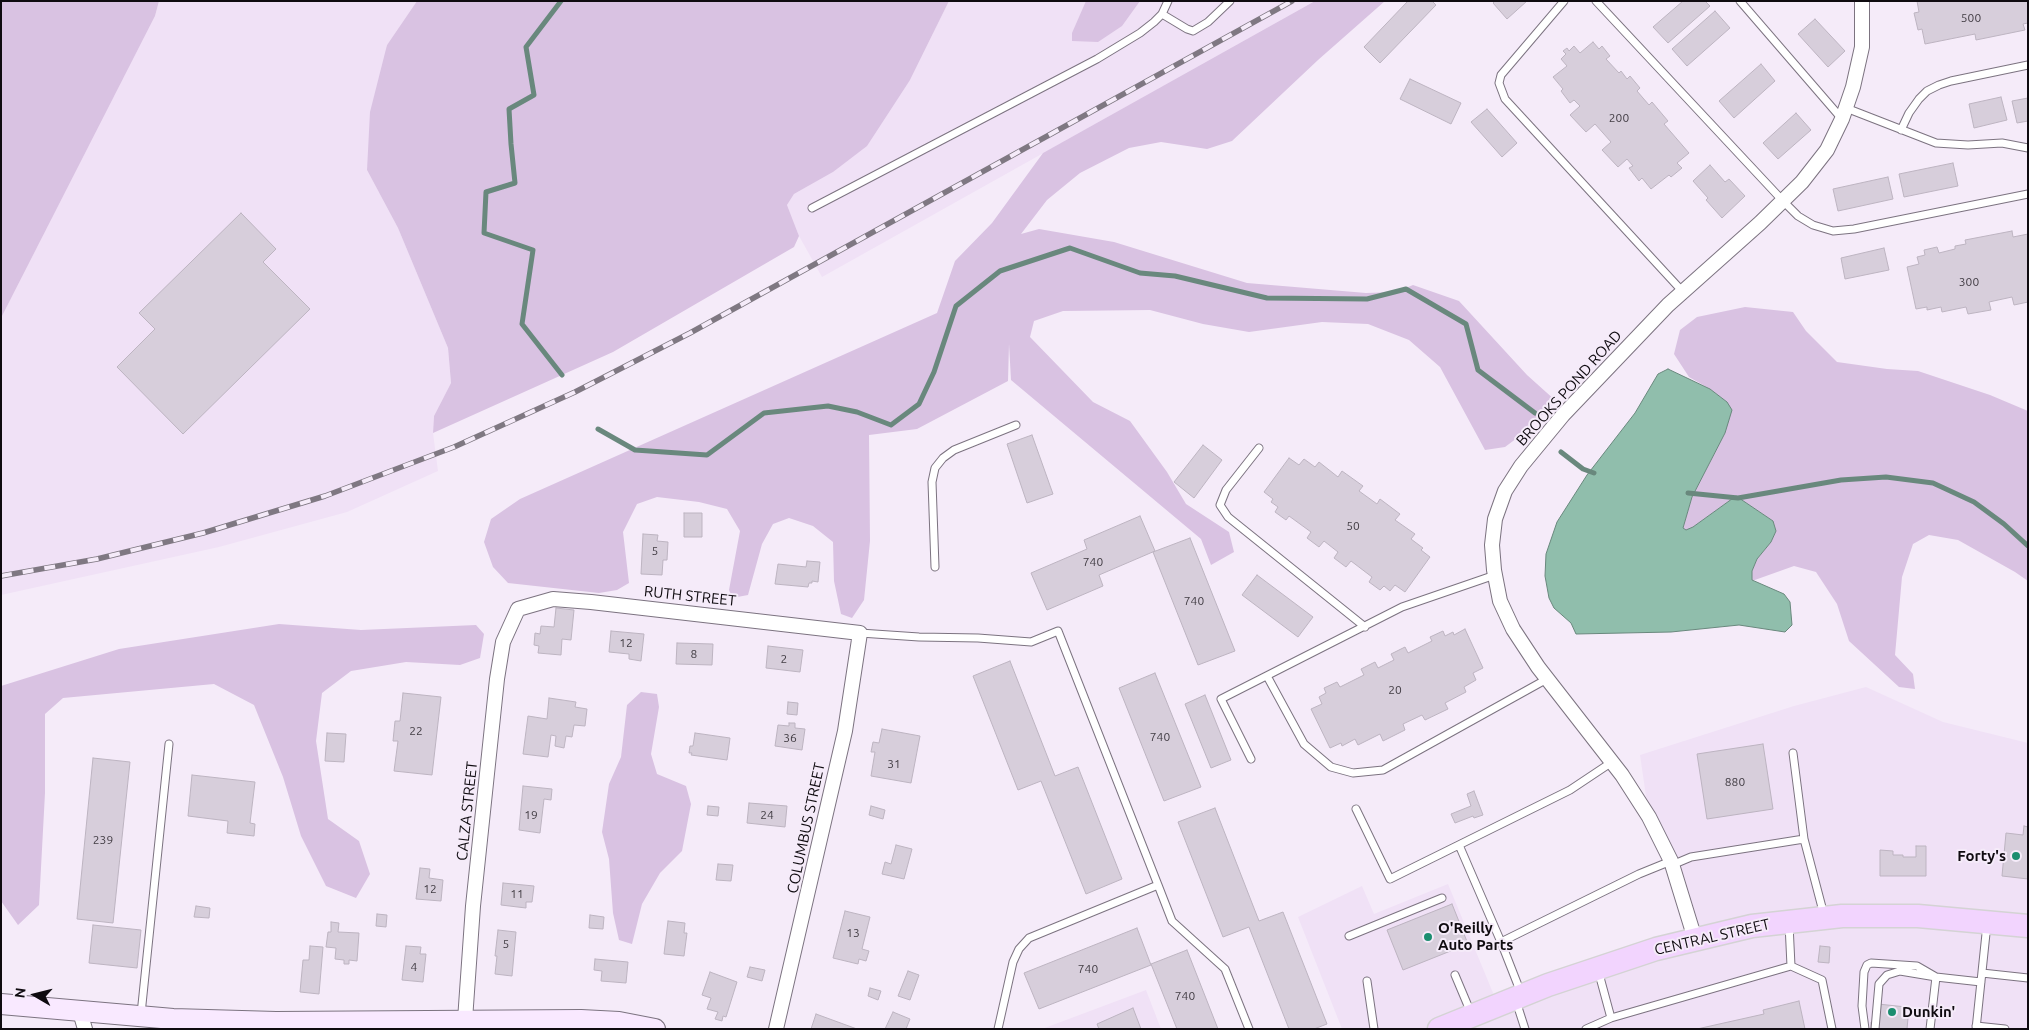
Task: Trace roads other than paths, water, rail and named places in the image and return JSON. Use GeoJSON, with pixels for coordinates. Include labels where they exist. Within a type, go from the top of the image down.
{"type":"FeatureCollection","features":[{"type":"Feature","properties":{"kind":"main road","name":"CENTRAL STREET"},"geometry":{"type":"LineString","coordinates":[[1455,1024],[1518,997],[1598,968],[1695,938],[1744,927],[1842,916],[1918,916],[2028,926]]}},
{"type":"Feature","properties":{"kind":"main road"},"geometry":{"type":"LineString","coordinates":[[1,1004],[83,1020],[140,1017],[276,1022],[581,1020],[618,1022],[655,1029]]}},
{"type":"Feature","properties":{"kind":"street","name":"BROOKS POND ROAD"},"geometry":{"type":"LineString","coordinates":[[1695,938],[1672,863],[1649,817],[1612,762],[1547,679],[1513,630],[1500,601],[1495,576],[1492,545],[1495,519],[1505,491],[1521,466],[1563,415],[1683,292],[1802,182],[1827,150],[1844,113],[1853,87],[1862,47],[1862,1]]}},
{"type":"Feature","properties":{"kind":"street","name":"RUTH STREET"},"geometry":{"type":"LineString","coordinates":[[518,609],[553,599],[860,634]]}},
{"type":"Feature","properties":{"kind":"street","name":"CALZA STREET"},"geometry":{"type":"LineString","coordinates":[[465,1020],[474,897],[497,679],[503,642],[518,609]]}},
{"type":"Feature","properties":{"kind":"street","name":"COLUMBUS STREET"},"geometry":{"type":"LineString","coordinates":[[776,1029],[845,731],[860,634]]}},
{"type":"Feature","properties":{"kind":"lane"},"geometry":{"type":"LineString","coordinates":[[812,208],[1097,59],[1140,33],[1162,14],[1168,1]]}},
{"type":"Feature","properties":{"kind":"lane"},"geometry":{"type":"LineString","coordinates":[[1162,14],[1193,31],[1208,22],[1230,1]]}},
{"type":"Feature","properties":{"kind":"lane"},"geometry":{"type":"LineString","coordinates":[[1564,1],[1502,75],[1499,83],[1506,99],[1683,292]]}},
{"type":"Feature","properties":{"kind":"lane"},"geometry":{"type":"LineString","coordinates":[[1596,1],[1783,201],[1798,216],[1813,225],[1833,231],[1854,230],[2028,194]]}},
{"type":"Feature","properties":{"kind":"lane"},"geometry":{"type":"LineString","coordinates":[[1740,1],[1844,113],[1936,142],[1968,145],[2002,143],[2028,148]]}},
{"type":"Feature","properties":{"kind":"lane"},"geometry":{"type":"LineString","coordinates":[[1901,130],[1909,113],[1927,91],[1951,80],[2028,65]]}},
{"type":"Feature","properties":{"kind":"lane"},"geometry":{"type":"LineString","coordinates":[[935,567],[932,482],[935,468],[943,458],[954,450],[1016,425]]}},
{"type":"Feature","properties":{"kind":"lane"},"geometry":{"type":"LineString","coordinates":[[1259,448],[1226,490],[1220,506],[1228,517],[1365,627]]}},
{"type":"Feature","properties":{"kind":"lane"},"geometry":{"type":"LineString","coordinates":[[1251,759],[1221,699],[1402,607],[1495,576]]}},
{"type":"Feature","properties":{"kind":"lane"},"geometry":{"type":"LineString","coordinates":[[860,634],[978,638],[1031,642],[1058,631],[1172,921],[1225,969],[1249,1029]]}},
{"type":"Feature","properties":{"kind":"lane"},"geometry":{"type":"LineString","coordinates":[[1267,676],[1304,744],[1331,767],[1353,773],[1383,770],[1547,679]]}},
{"type":"Feature","properties":{"kind":"lane"},"geometry":{"type":"LineString","coordinates":[[140,1017],[169,744]]}},
{"type":"Feature","properties":{"kind":"lane"},"geometry":{"type":"LineString","coordinates":[[1793,753],[1804,839],[1824,918]]}},
{"type":"Feature","properties":{"kind":"lane"},"geometry":{"type":"LineString","coordinates":[[1356,809],[1390,879],[1570,790],[1612,762]]}},
{"type":"Feature","properties":{"kind":"lane"},"geometry":{"type":"LineString","coordinates":[[1501,942],[1639,874],[1691,857],[1804,839]]}},
{"type":"Feature","properties":{"kind":"lane"},"geometry":{"type":"LineString","coordinates":[[1459,844],[1501,942],[1518,997],[1525,1029]]}},
{"type":"Feature","properties":{"kind":"lane"},"geometry":{"type":"LineString","coordinates":[[998,1029],[1013,962],[1019,949],[1029,938],[1158,885]]}},
{"type":"Feature","properties":{"kind":"lane"},"geometry":{"type":"LineString","coordinates":[[1349,936],[1442,898]]}},
{"type":"Feature","properties":{"kind":"lane"},"geometry":{"type":"LineString","coordinates":[[1789,921],[1791,966]]}},
{"type":"Feature","properties":{"kind":"lane"},"geometry":{"type":"LineString","coordinates":[[1988,921],[1976,1027],[2005,1029]]}},
{"type":"Feature","properties":{"kind":"lane"},"geometry":{"type":"LineString","coordinates":[[1865,1029],[1862,1000],[1865,968],[1867,965],[1871,963],[1917,966],[1936,977]]}},
{"type":"Feature","properties":{"kind":"lane"},"geometry":{"type":"LineString","coordinates":[[1586,1029],[1611,1018],[1791,966],[1822,980],[1832,1029]]}},
{"type":"Feature","properties":{"kind":"lane"},"geometry":{"type":"LineString","coordinates":[[1598,968],[1611,1018]]}},
{"type":"Feature","properties":{"kind":"lane"},"geometry":{"type":"LineString","coordinates":[[1875,1029],[1880,984],[1887,975],[1900,971],[1981,982]]}},
{"type":"Feature","properties":{"kind":"lane"},"geometry":{"type":"LineString","coordinates":[[1982,972],[2028,978]]}},
{"type":"Feature","properties":{"kind":"lane"},"geometry":{"type":"LineString","coordinates":[[1455,975],[1455,1024]]}},
{"type":"Feature","properties":{"kind":"lane"},"geometry":{"type":"LineString","coordinates":[[1930,1029],[1936,977]]}},
{"type":"Feature","properties":{"kind":"lane"},"geometry":{"type":"LineString","coordinates":[[1367,980],[1374,1029]]}},
{"type":"Feature","properties":{"kind":"waterway"},"geometry":{"type":"LineString","coordinates":[[561,1],[526,47],[534,95],[509,109],[515,183],[486,192],[484,233],[533,250],[522,324],[562,375]]}},
{"type":"Feature","properties":{"kind":"waterway"},"geometry":{"type":"LineString","coordinates":[[598,429],[635,450],[707,455],[764,413],[828,406],[857,412],[891,425],[919,404],[934,372],[956,306],[1000,271],[1070,248],[1140,273],[1175,276],[1267,298],[1367,299],[1406,289],[1466,324],[1478,370],[1535,413]]}},
{"type":"Feature","properties":{"kind":"waterway"},"geometry":{"type":"LineString","coordinates":[[1561,452],[1583,469],[1594,473]]}},
{"type":"Feature","properties":{"kind":"waterway"},"geometry":{"type":"LineString","coordinates":[[1688,493],[1738,498],[1841,480],[1886,477],[1933,483],[1974,502],[2004,524],[2028,546]]}},
{"type":"Feature","properties":{"kind":"railway"},"geometry":{"type":"LineString","coordinates":[[1,576],[97,559],[203,533],[325,496],[454,447],[575,392],[690,333],[1292,1]]}},
{"type":"Feature","properties":{"kind":"place","name":"Forty's"},"geometry":{"type":"Point","coordinates":[2016,856]}},
{"type":"Feature","properties":{"kind":"place","name":"O'Reilly Auto Parts"},"geometry":{"type":"Point","coordinates":[1428,937]}},
{"type":"Feature","properties":{"kind":"place","name":"Dunkin'"},"geometry":{"type":"Point","coordinates":[1892,1012]}}]}
